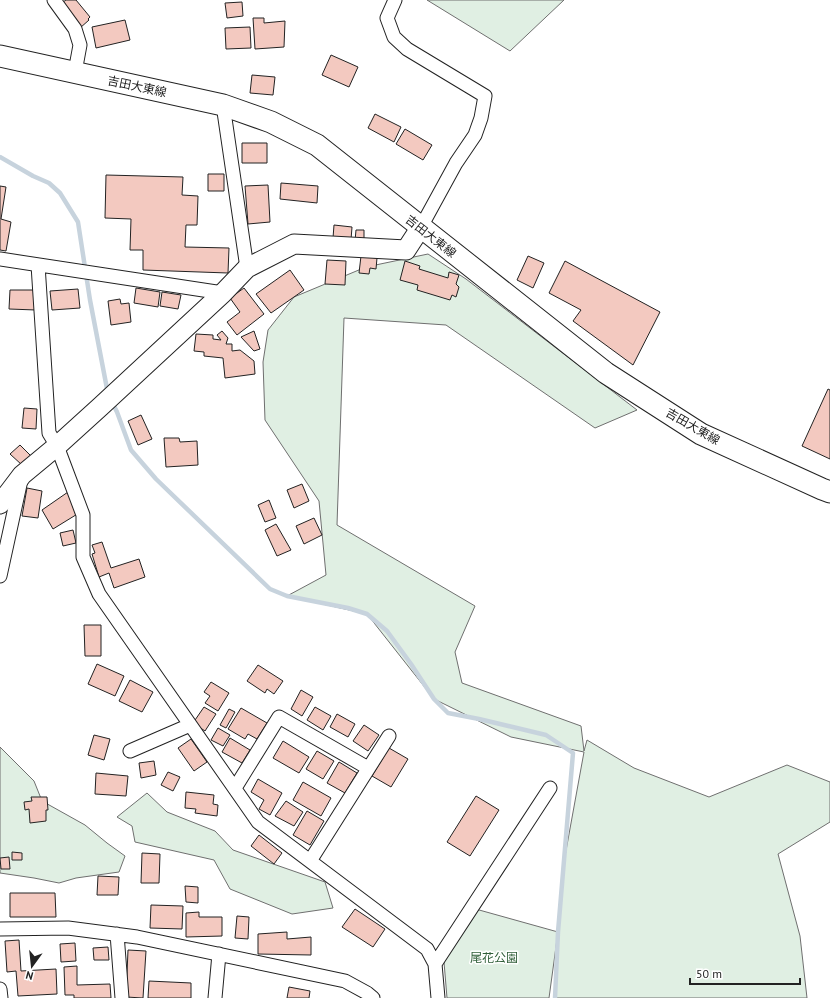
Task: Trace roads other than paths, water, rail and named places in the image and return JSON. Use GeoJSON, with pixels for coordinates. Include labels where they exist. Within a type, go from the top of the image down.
{"type":"FeatureCollection","features":[{"type":"Feature","properties":{"kind":"main road","name":"吉田大東線"},"geometry":{"type":"LineString","coordinates":[[0,56],[223,105],[270,122],[317,145],[613,377],[701,434],[830,492]]}},
{"type":"Feature","properties":{"kind":"street"},"geometry":{"type":"LineString","coordinates":[[54,0],[76,28],[80,45],[75,72]]}},
{"type":"Feature","properties":{"kind":"street"},"geometry":{"type":"LineString","coordinates":[[1,502],[22,475],[100,407],[223,293],[247,268],[294,244],[406,250],[421,227],[456,163],[474,135],[481,118],[484,96],[408,50],[394,37],[387,18],[395,0]]}},
{"type":"Feature","properties":{"kind":"street"},"geometry":{"type":"LineString","coordinates":[[223,105],[247,268]]}},
{"type":"Feature","properties":{"kind":"street"},"geometry":{"type":"LineString","coordinates":[[0,260],[223,293]]}},
{"type":"Feature","properties":{"kind":"street"},"geometry":{"type":"LineString","coordinates":[[38,265],[49,433],[57,446],[83,515],[83,557],[99,594],[258,822],[427,949],[435,964],[438,998]]}},
{"type":"Feature","properties":{"kind":"street"},"geometry":{"type":"LineString","coordinates":[[0,576],[22,475]]}},
{"type":"Feature","properties":{"kind":"street"},"geometry":{"type":"LineString","coordinates":[[234,788],[279,718],[368,768]]}},
{"type":"Feature","properties":{"kind":"street"},"geometry":{"type":"LineString","coordinates":[[130,751],[190,725]]}},
{"type":"Feature","properties":{"kind":"street"},"geometry":{"type":"LineString","coordinates":[[310,861],[389,736]]}},
{"type":"Feature","properties":{"kind":"street"},"geometry":{"type":"LineString","coordinates":[[435,964],[550,788]]}},
{"type":"Feature","properties":{"kind":"street"},"geometry":{"type":"LineString","coordinates":[[0,929],[68,928],[137,937],[345,981],[373,998]]}},
{"type":"Feature","properties":{"kind":"street"},"geometry":{"type":"LineString","coordinates":[[117,934],[122,998]]}},
{"type":"Feature","properties":{"kind":"street"},"geometry":{"type":"LineString","coordinates":[[215,998],[218,954]]}},
{"type":"Feature","properties":{"kind":"street"},"geometry":{"type":"LineString","coordinates":[[0,990],[1,998]]}},
{"type":"Feature","properties":{"kind":"waterway"},"geometry":{"type":"LineString","coordinates":[[0,157],[33,176],[49,183],[60,193],[78,222],[90,300],[108,394]]}},
{"type":"Feature","properties":{"kind":"waterway"},"geometry":{"type":"LineString","coordinates":[[112,402],[131,450],[156,479],[270,589],[287,596],[348,608],[367,614],[387,631],[434,699],[448,713],[546,735],[573,753],[558,932],[555,998]]}},
{"type":"Feature","properties":{"kind":"park label","name":"尾花公園"},"geometry":{"type":"Point","coordinates":[494,957]}}]}
